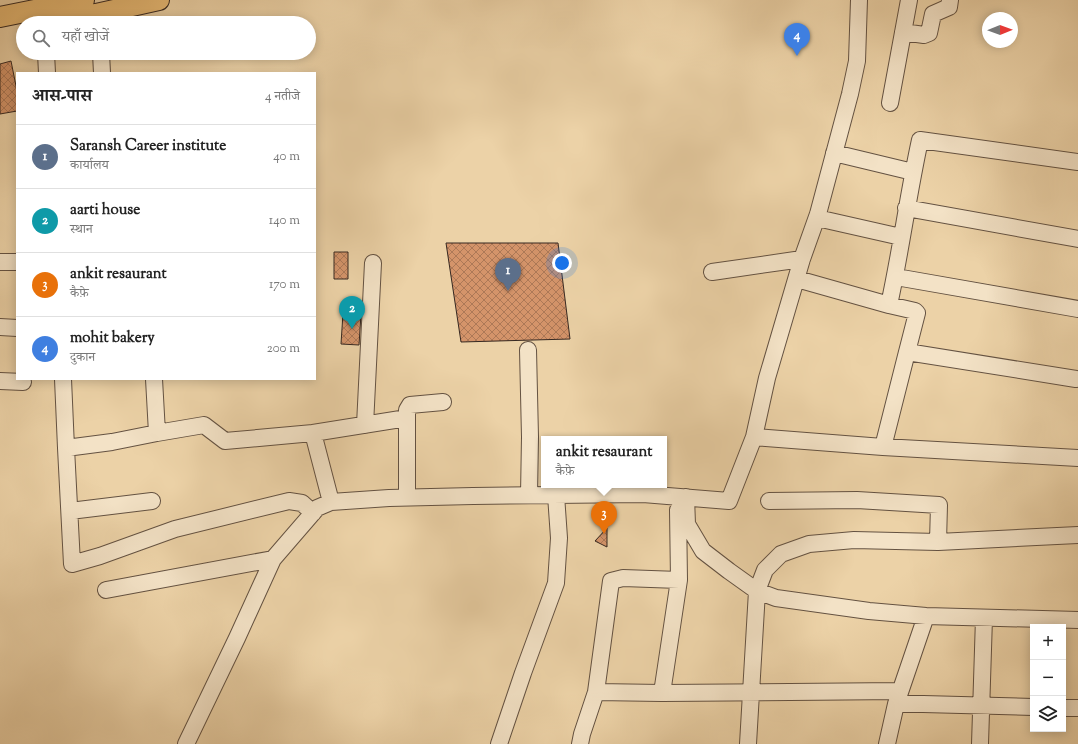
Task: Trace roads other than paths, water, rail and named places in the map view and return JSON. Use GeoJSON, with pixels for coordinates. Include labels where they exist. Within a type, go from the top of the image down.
{"type":"FeatureCollection","features":[{"type":"Feature","properties":{"kind":"main road"},"geometry":{"type":"LineString","coordinates":[[73,16],[149,1]]}},
{"type":"Feature","properties":{"kind":"main road"},"geometry":{"type":"LineString","coordinates":[[18,16],[92,12]]}},
{"type":"Feature","properties":{"kind":"main road"},"geometry":{"type":"LineString","coordinates":[[0,17],[16,16]]}},
{"type":"Feature","properties":{"kind":"main road"},"geometry":{"type":"LineString","coordinates":[[0,30],[16,27]]}},
{"type":"Feature","properties":{"kind":"street"},"geometry":{"type":"LineString","coordinates":[[186,744],[273,559],[317,508],[331,502],[407,498],[529,495],[643,494],[728,501],[754,437],[767,378],[802,259],[817,218],[834,153],[857,61],[859,0]]}},
{"type":"Feature","properties":{"kind":"street"},"geometry":{"type":"LineString","coordinates":[[890,103],[909,0]]}},
{"type":"Feature","properties":{"kind":"street"},"geometry":{"type":"LineString","coordinates":[[903,32],[924,36],[929,33],[933,14],[949,7],[950,0]]}},
{"type":"Feature","properties":{"kind":"street"},"geometry":{"type":"LineString","coordinates":[[46,60],[47,72]]}},
{"type":"Feature","properties":{"kind":"street"},"geometry":{"type":"LineString","coordinates":[[101,60],[102,72]]}},
{"type":"Feature","properties":{"kind":"street"},"geometry":{"type":"LineString","coordinates":[[889,305],[896,277],[906,208],[920,140],[1078,162]]}},
{"type":"Feature","properties":{"kind":"street"},"geometry":{"type":"LineString","coordinates":[[834,153],[913,172]]}},
{"type":"Feature","properties":{"kind":"street"},"geometry":{"type":"LineString","coordinates":[[906,208],[1078,239]]}},
{"type":"Feature","properties":{"kind":"street"},"geometry":{"type":"LineString","coordinates":[[817,218],[901,237]]}},
{"type":"Feature","properties":{"kind":"street"},"geometry":{"type":"LineString","coordinates":[[712,272],[802,259]]}},
{"type":"Feature","properties":{"kind":"street"},"geometry":{"type":"LineString","coordinates":[[0,262],[16,262]]}},
{"type":"Feature","properties":{"kind":"street"},"geometry":{"type":"LineString","coordinates":[[365,425],[373,263]]}},
{"type":"Feature","properties":{"kind":"street"},"geometry":{"type":"LineString","coordinates":[[896,277],[1078,310]]}},
{"type":"Feature","properties":{"kind":"street"},"geometry":{"type":"LineString","coordinates":[[797,279],[915,311],[917,313],[882,447]]}},
{"type":"Feature","properties":{"kind":"street"},"geometry":{"type":"LineString","coordinates":[[0,327],[16,328]]}},
{"type":"Feature","properties":{"kind":"street"},"geometry":{"type":"LineString","coordinates":[[528,350],[530,437],[529,495]]}},
{"type":"Feature","properties":{"kind":"street"},"geometry":{"type":"LineString","coordinates":[[907,352],[1077,375]]}},
{"type":"Feature","properties":{"kind":"street"},"geometry":{"type":"LineString","coordinates":[[63,380],[72,564],[100,556],[175,529],[288,501],[302,503],[313,513]]}},
{"type":"Feature","properties":{"kind":"street"},"geometry":{"type":"LineString","coordinates":[[154,380],[157,433]]}},
{"type":"Feature","properties":{"kind":"street"},"geometry":{"type":"LineString","coordinates":[[0,382],[23,382]]}},
{"type":"Feature","properties":{"kind":"street"},"geometry":{"type":"LineString","coordinates":[[407,498],[407,410],[410,405],[443,402]]}},
{"type":"Feature","properties":{"kind":"street"},"geometry":{"type":"LineString","coordinates":[[66,448],[112,442],[204,424],[225,441],[313,433],[407,418]]}},
{"type":"Feature","properties":{"kind":"street"},"geometry":{"type":"LineString","coordinates":[[313,433],[331,502]]}},
{"type":"Feature","properties":{"kind":"street"},"geometry":{"type":"LineString","coordinates":[[754,437],[882,447],[1078,458]]}},
{"type":"Feature","properties":{"kind":"street"},"geometry":{"type":"LineString","coordinates":[[499,744],[556,583],[559,538],[556,495]]}},
{"type":"Feature","properties":{"kind":"street"},"geometry":{"type":"LineString","coordinates":[[662,693],[679,580],[682,497]]}},
{"type":"Feature","properties":{"kind":"street"},"geometry":{"type":"LineString","coordinates":[[682,497],[686,524],[703,551],[757,591],[776,598],[869,611],[926,616],[1078,620]]}},
{"type":"Feature","properties":{"kind":"street"},"geometry":{"type":"LineString","coordinates":[[768,501],[857,500],[939,504],[938,542]]}},
{"type":"Feature","properties":{"kind":"street"},"geometry":{"type":"LineString","coordinates":[[70,510],[152,501]]}},
{"type":"Feature","properties":{"kind":"street"},"geometry":{"type":"LineString","coordinates":[[748,744],[757,591],[765,570],[781,554],[809,544],[854,540],[938,542],[1078,535]]}},
{"type":"Feature","properties":{"kind":"street"},"geometry":{"type":"LineString","coordinates":[[106,590],[273,559]]}},
{"type":"Feature","properties":{"kind":"street"},"geometry":{"type":"LineString","coordinates":[[580,744],[596,692],[611,581],[623,578],[679,580]]}},
{"type":"Feature","properties":{"kind":"street"},"geometry":{"type":"LineString","coordinates":[[887,744],[898,698],[926,616]]}},
{"type":"Feature","properties":{"kind":"street"},"geometry":{"type":"LineString","coordinates":[[980,744],[984,618]]}},
{"type":"Feature","properties":{"kind":"street"},"geometry":{"type":"LineString","coordinates":[[596,692],[751,692],[898,698],[923,704],[1030,708]]}},
{"type":"Feature","properties":{"kind":"street"},"geometry":{"type":"LineString","coordinates":[[1066,708],[1078,708]]}},
{"type":"Feature","properties":{"kind":"place","name":"mohit bakery"},"geometry":{"type":"Point","coordinates":[797,56]}},
{"type":"Feature","properties":{"kind":"place","name":"Saransh Career institute"},"geometry":{"type":"Point","coordinates":[508,291]}},
{"type":"Feature","properties":{"kind":"place","name":"aarti house"},"geometry":{"type":"Point","coordinates":[352,329]}},
{"type":"Feature","properties":{"kind":"place","name":"ankit resaurant"},"geometry":{"type":"Point","coordinates":[604,534]}}]}
